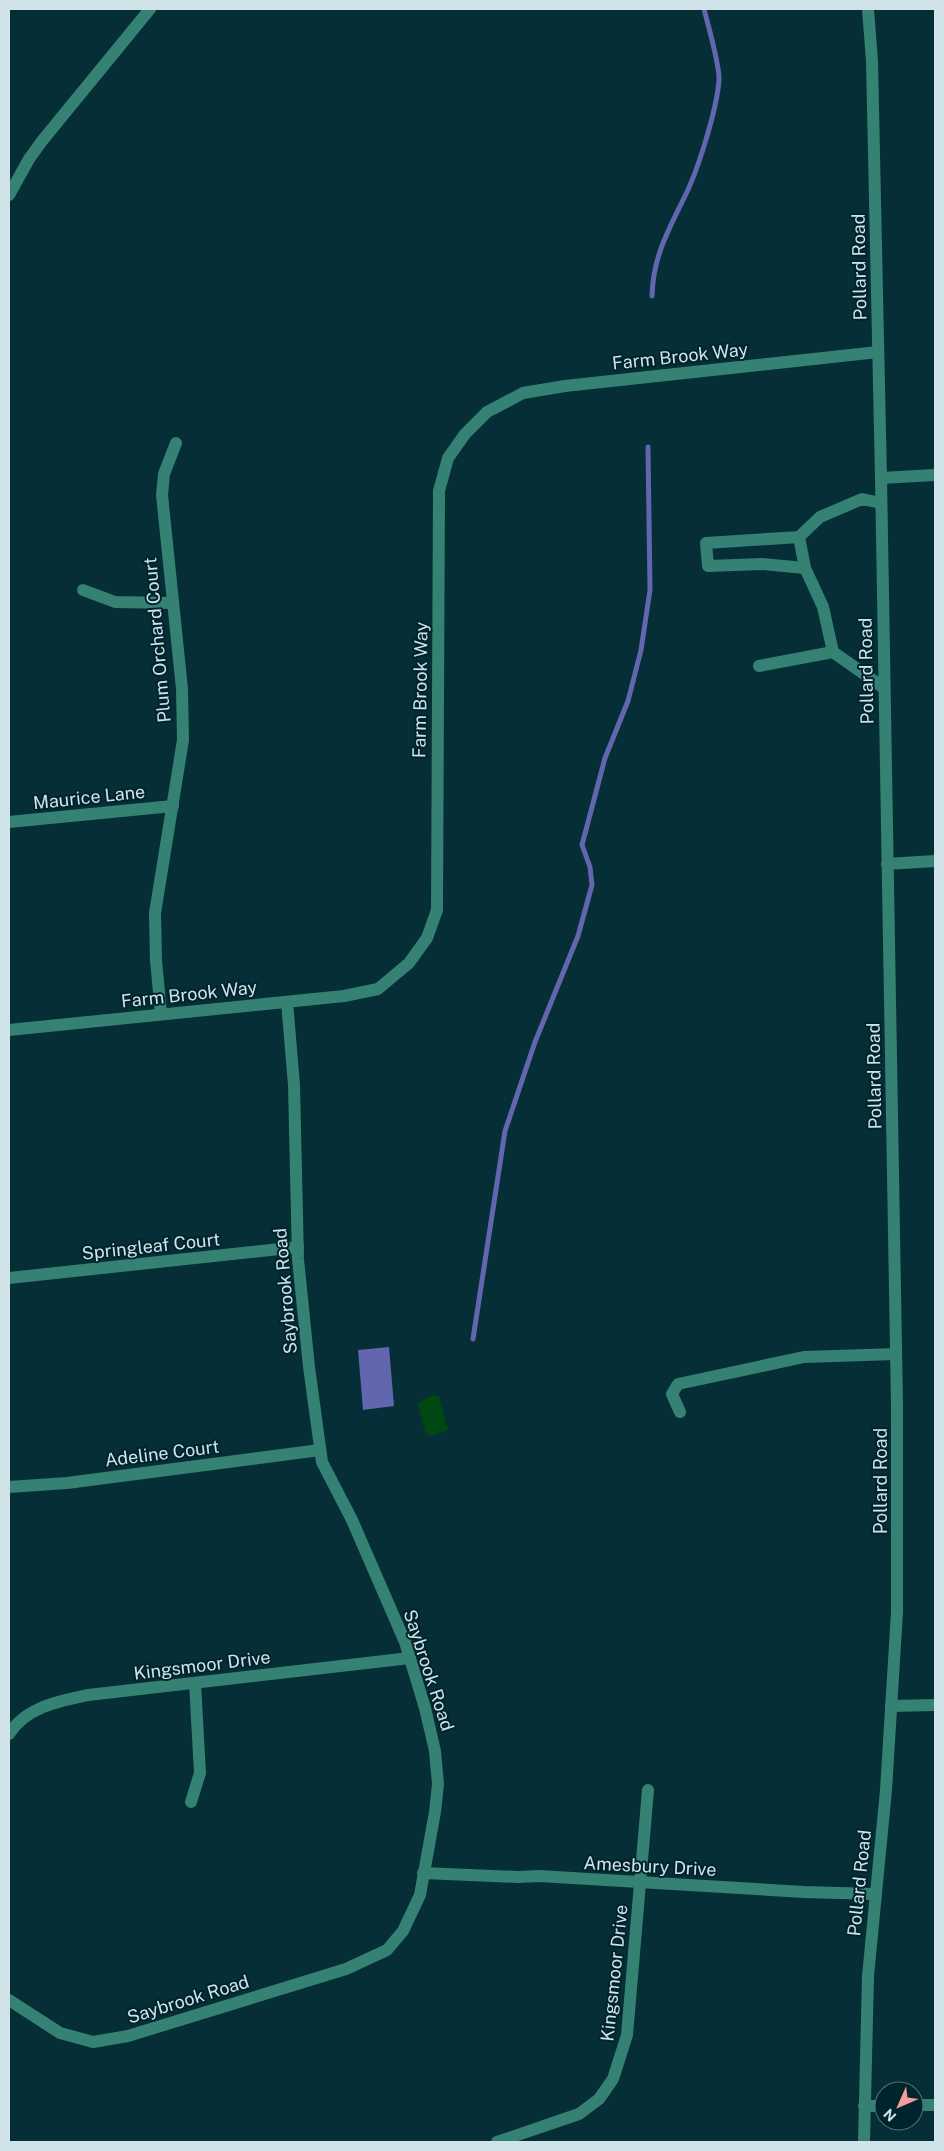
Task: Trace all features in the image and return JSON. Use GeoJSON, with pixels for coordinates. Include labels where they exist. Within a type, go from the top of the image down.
{"type":"FeatureCollection","features":[{"type":"Feature","properties":{"kind":"street"},"geometry":{"type":"LineString","coordinates":[[9,196],[29,159],[42,141],[150,9]]}},
{"type":"Feature","properties":{"kind":"street","name":"Pollard Road"},"geometry":{"type":"LineString","coordinates":[[864,2142],[868,1976],[897,1612],[896,1354],[881,478],[872,61],[868,9]]}},
{"type":"Feature","properties":{"kind":"street","name":"Farm Brook Way"},"geometry":{"type":"LineString","coordinates":[[9,1030],[344,996],[378,989],[409,963],[427,938],[437,910],[439,491],[448,458],[465,434],[487,412],[523,393],[565,386],[878,352]]}},
{"type":"Feature","properties":{"kind":"street","name":"Plum Orchard Court"},"geometry":{"type":"LineString","coordinates":[[161,1014],[156,960],[156,913],[180,768],[183,724],[182,689],[162,495],[164,474],[176,443]]}},
{"type":"Feature","properties":{"kind":"street"},"geometry":{"type":"LineString","coordinates":[[881,478],[935,475]]}},
{"type":"Feature","properties":{"kind":"street"},"geometry":{"type":"LineString","coordinates":[[805,568],[762,564],[708,566],[706,543],[798,537],[820,517],[862,499],[881,502]]}},
{"type":"Feature","properties":{"kind":"street"},"geometry":{"type":"LineString","coordinates":[[798,537],[805,568],[823,607],[833,652],[884,688]]}},
{"type":"Feature","properties":{"kind":"street"},"geometry":{"type":"LineString","coordinates":[[83,590],[115,602],[173,604]]}},
{"type":"Feature","properties":{"kind":"street"},"geometry":{"type":"LineString","coordinates":[[759,666],[833,652]]}},
{"type":"Feature","properties":{"kind":"street","name":"Maurice Lane"},"geometry":{"type":"LineString","coordinates":[[9,822],[173,806]]}},
{"type":"Feature","properties":{"kind":"street"},"geometry":{"type":"LineString","coordinates":[[887,864],[935,861]]}},
{"type":"Feature","properties":{"kind":"street","name":"Saybrook Road"},"geometry":{"type":"LineString","coordinates":[[9,2000],[60,2033],[93,2042],[128,2036],[346,1969],[387,1950],[403,1931],[420,1895],[438,1784],[435,1750],[426,1708],[410,1658],[364,1547],[322,1462],[309,1367],[298,1247],[294,1086],[287,1002]]}},
{"type":"Feature","properties":{"kind":"street","name":"Springleaf Court"},"geometry":{"type":"LineString","coordinates":[[9,1278],[298,1247]]}},
{"type":"Feature","properties":{"kind":"street"},"geometry":{"type":"LineString","coordinates":[[680,1412],[672,1394],[678,1384],[804,1357],[896,1354]]}},
{"type":"Feature","properties":{"kind":"street","name":"Adeline Court"},"geometry":{"type":"LineString","coordinates":[[9,1487],[67,1483],[320,1450]]}},
{"type":"Feature","properties":{"kind":"street","name":"Kingsmoor Drive"},"geometry":{"type":"LineString","coordinates":[[9,1734],[14,1726],[33,1712],[53,1702],[88,1695],[410,1658]]}},
{"type":"Feature","properties":{"kind":"street"},"geometry":{"type":"LineString","coordinates":[[191,1802],[200,1773],[195,1683]]}},
{"type":"Feature","properties":{"kind":"street"},"geometry":{"type":"LineString","coordinates":[[891,1706],[935,1705]]}},
{"type":"Feature","properties":{"kind":"street","name":"Kingsmoor Drive"},"geometry":{"type":"LineString","coordinates":[[497,2142],[578,2114],[599,2099],[613,2079],[627,2035],[648,1790]]}},
{"type":"Feature","properties":{"kind":"street","name":"Amesbury Drive"},"geometry":{"type":"LineString","coordinates":[[423,1873],[876,1894]]}},
{"type":"Feature","properties":{"kind":"street"},"geometry":{"type":"LineString","coordinates":[[864,2106],[874,2106]]}},
{"type":"Feature","properties":{"kind":"green space"},"geometry":{"type":"Polygon","coordinates":[[[432,1395],[439,1396],[448,1430],[430,1436],[425,1431],[418,1403],[432,1395]]]}},
{"type":"Feature","properties":{"kind":"water"},"geometry":{"type":"Polygon","coordinates":[[[389,1347],[394,1406],[363,1410],[358,1350],[389,1347]]]}},
{"type":"Feature","properties":{"kind":"waterway"},"geometry":{"type":"LineString","coordinates":[[652,296],[658,256],[696,171],[711,123],[717,92],[719,80],[718,65],[704,9]]}},
{"type":"Feature","properties":{"kind":"waterway"},"geometry":{"type":"LineString","coordinates":[[473,1339],[505,1131],[535,1042],[578,936],[592,885],[590,867],[582,845],[605,758],[628,701],[641,650],[650,590],[648,447]]}}]}
